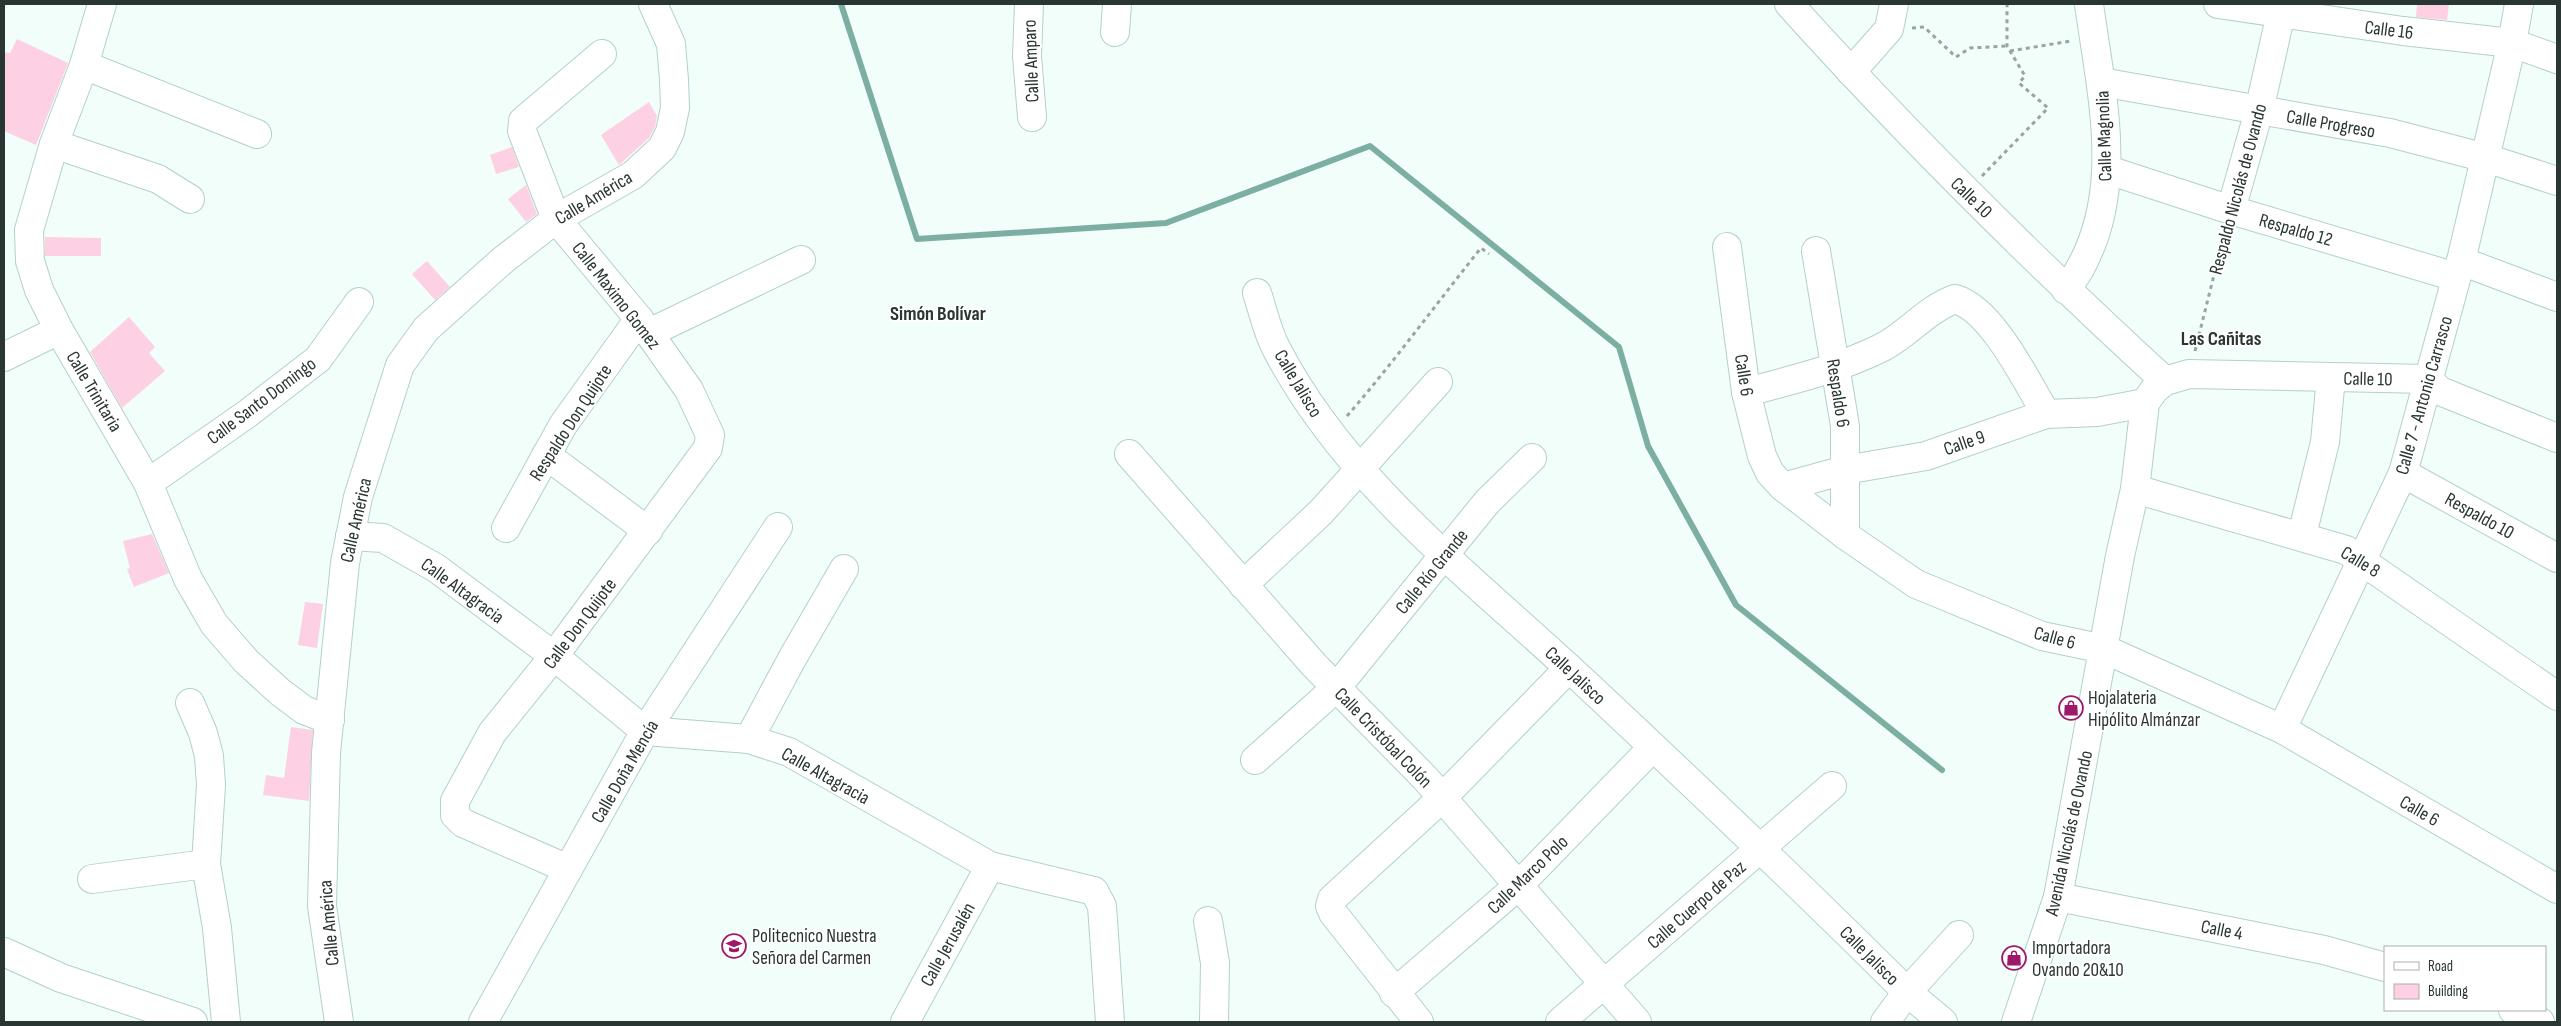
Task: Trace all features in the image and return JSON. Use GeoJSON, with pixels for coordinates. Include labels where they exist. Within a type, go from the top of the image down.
{"type":"FeatureCollection","features":[{"type":"Feature","properties":{"kind":"street","name":"Calle Trinitaria"},"geometry":{"type":"LineString","coordinates":[[102,4],[84,65],[54,144],[29,230],[30,261],[39,290],[59,330],[148,483],[188,579],[214,624],[246,661],[280,692],[304,710],[330,720]]}},
{"type":"Feature","properties":{"kind":"street","name":"Calle América"},"geometry":{"type":"LineString","coordinates":[[339,1022],[322,906],[326,753],[345,563],[358,498],[400,365],[426,329],[503,260],[556,218],[633,175],[662,148],[670,132],[675,108],[674,80],[671,44],[653,4]]}},
{"type":"Feature","properties":{"kind":"street","name":"Calle Amparo"},"geometry":{"type":"LineString","coordinates":[[1029,4],[1027,56],[1032,117]]}},
{"type":"Feature","properties":{"kind":"street"},"geometry":{"type":"LineString","coordinates":[[1115,32],[1117,4]]}},
{"type":"Feature","properties":{"kind":"street","name":"Calle 10"},"geometry":{"type":"LineString","coordinates":[[1790,4],[1851,72],[1964,190],[2066,290],[2177,377],[2428,379]]}},
{"type":"Feature","properties":{"kind":"street","name":"Calle Magnolia"},"geometry":{"type":"LineString","coordinates":[[2066,290],[2079,272],[2097,230],[2108,170],[2101,82],[2089,4]]}},
{"type":"Feature","properties":{"kind":"street","name":"Calle 16"},"geometry":{"type":"LineString","coordinates":[[2218,4],[2281,9],[2512,43],[2557,59]]}},
{"type":"Feature","properties":{"kind":"street","name":"Calle 7 - Antonio Carrasco"},"geometry":{"type":"LineString","coordinates":[[2282,729],[2403,473],[2459,269],[2486,158],[2519,4]]}},
{"type":"Feature","properties":{"kind":"street","name":"Respaldo Nicolás de Ovando"},"geometry":{"type":"LineString","coordinates":[[2231,210],[2259,111],[2281,9]]}},
{"type":"Feature","properties":{"kind":"street"},"geometry":{"type":"LineString","coordinates":[[1851,72],[1891,16]]}},
{"type":"Feature","properties":{"kind":"street","name":"Calle Maximo Gomez"},"geometry":{"type":"LineString","coordinates":[[602,54],[523,122],[521,126],[556,218],[644,326],[689,390],[706,422]]}},
{"type":"Feature","properties":{"kind":"street"},"geometry":{"type":"LineString","coordinates":[[84,65],[257,134]]}},
{"type":"Feature","properties":{"kind":"street","name":"Calle Progreso"},"geometry":{"type":"LineString","coordinates":[[2101,82],[2390,133],[2486,158],[2557,181]]}},
{"type":"Feature","properties":{"kind":"street"},"geometry":{"type":"LineString","coordinates":[[54,144],[158,179],[190,199]]}},
{"type":"Feature","properties":{"kind":"street","name":"Respaldo 12"},"geometry":{"type":"LineString","coordinates":[[2108,170],[2231,210],[2459,269],[2557,297]]}},
{"type":"Feature","properties":{"kind":"street","name":"Calle 6"},"geometry":{"type":"LineString","coordinates":[[1726,247],[1746,392],[1762,456],[1770,473],[1783,487],[1845,535],[1916,584],[2042,636],[2104,649],[2282,729],[2557,889]]}},
{"type":"Feature","properties":{"kind":"street","name":"Respaldo 6"},"geometry":{"type":"LineString","coordinates":[[1816,251],[1845,426],[1845,535]]}},
{"type":"Feature","properties":{"kind":"street"},"geometry":{"type":"LineString","coordinates":[[644,326],[801,260]]}},
{"type":"Feature","properties":{"kind":"street","name":"Calle Jalisco"},"geometry":{"type":"LineString","coordinates":[[1257,293],[1275,346],[1331,436],[1359,468],[1444,554],[1653,747],[1907,992],[1943,1022]]}},
{"type":"Feature","properties":{"kind":"street"},"geometry":{"type":"LineString","coordinates":[[1746,392],[1835,369],[1906,334],[1944,303],[1955,299],[1974,308],[2012,353],[2046,414]]}},
{"type":"Feature","properties":{"kind":"street","name":"Calle Santo Domingo"},"geometry":{"type":"LineString","coordinates":[[148,483],[247,414],[318,359],[359,302]]}},
{"type":"Feature","properties":{"kind":"street","name":"Respaldo Don Quijote"},"geometry":{"type":"LineString","coordinates":[[506,528],[563,425],[644,326]]}},
{"type":"Feature","properties":{"kind":"street"},"geometry":{"type":"LineString","coordinates":[[4,358],[59,330]]}},
{"type":"Feature","properties":{"kind":"street"},"geometry":{"type":"LineString","coordinates":[[2145,403],[2154,390],[2177,377]]}},
{"type":"Feature","properties":{"kind":"street"},"geometry":{"type":"LineString","coordinates":[[2302,536],[2325,442],[2331,377]]}},
{"type":"Feature","properties":{"kind":"street"},"geometry":{"type":"LineString","coordinates":[[2428,379],[2440,391],[2557,438]]}},
{"type":"Feature","properties":{"kind":"street"},"geometry":{"type":"LineString","coordinates":[[1243,586],[1321,512],[1438,382]]}},
{"type":"Feature","properties":{"kind":"street","name":"Calle 9"},"geometry":{"type":"LineString","coordinates":[[1783,487],[1845,470],[1926,456],[2046,414],[2097,412],[2145,403]]}},
{"type":"Feature","properties":{"kind":"street","name":"Avenida Nicolás de Ovando"},"geometry":{"type":"LineString","coordinates":[[2016,1022],[2058,897],[2136,489],[2145,403]]}},
{"type":"Feature","properties":{"kind":"street","name":"Calle Don Quijote"},"geometry":{"type":"LineString","coordinates":[[568,869],[463,823],[454,815],[455,801],[492,733],[554,656],[708,448],[710,435],[706,422]]}},
{"type":"Feature","properties":{"kind":"street","name":"Calle Cristóbal Colón"},"geometry":{"type":"LineString","coordinates":[[1129,454],[1243,586],[1336,688],[1442,798],[1637,1022]]}},
{"type":"Feature","properties":{"kind":"street"},"geometry":{"type":"LineString","coordinates":[[546,455],[648,531]]}},
{"type":"Feature","properties":{"kind":"street","name":"Calle Río Grande"},"geometry":{"type":"LineString","coordinates":[[1255,760],[1336,688],[1488,502],[1532,458]]}},
{"type":"Feature","properties":{"kind":"street","name":"Respaldo 10"},"geometry":{"type":"LineString","coordinates":[[2403,473],[2557,558]]}},
{"type":"Feature","properties":{"kind":"street","name":"Calle 8"},"geometry":{"type":"LineString","coordinates":[[2136,489],[2346,550],[2362,559],[2557,696]]}},
{"type":"Feature","properties":{"kind":"street","name":"Calle Doña Mencía"},"geometry":{"type":"LineString","coordinates":[[483,1022],[645,731],[778,528]]}},
{"type":"Feature","properties":{"kind":"street","name":"Calle Altagracia"},"geometry":{"type":"LineString","coordinates":[[350,536],[383,538],[436,568],[554,656],[645,731],[750,739],[789,752],[990,866],[1094,891],[1100,898],[1102,906],[1110,1022]]}},
{"type":"Feature","properties":{"kind":"street"},"geometry":{"type":"LineString","coordinates":[[750,739],[793,657],[844,569]]}},
{"type":"Feature","properties":{"kind":"street"},"geometry":{"type":"LineString","coordinates":[[1419,1022],[1332,913],[1330,906],[1332,899],[1442,798],[1569,668]]}},
{"type":"Feature","properties":{"kind":"street"},"geometry":{"type":"LineString","coordinates":[[190,704],[203,733],[209,756],[210,786],[206,864],[217,928],[226,1022]]}},
{"type":"Feature","properties":{"kind":"street","name":"Calle Marco Polo"},"geometry":{"type":"LineString","coordinates":[[1394,993],[1518,886],[1653,747]]}},
{"type":"Feature","properties":{"kind":"street","name":"Calle Cuerpo de Paz"},"geometry":{"type":"LineString","coordinates":[[1560,1022],[1832,786]]}},
{"type":"Feature","properties":{"kind":"street"},"geometry":{"type":"LineString","coordinates":[[92,879],[206,864]]}},
{"type":"Feature","properties":{"kind":"street","name":"Calle Jerusalén"},"geometry":{"type":"LineString","coordinates":[[911,1021],[990,866]]}},
{"type":"Feature","properties":{"kind":"street","name":"Calle 4"},"geometry":{"type":"LineString","coordinates":[[2058,897],[2324,950],[2384,967]]}},
{"type":"Feature","properties":{"kind":"street"},"geometry":{"type":"LineString","coordinates":[[1208,921],[1215,963],[1214,1022]]}},
{"type":"Feature","properties":{"kind":"street"},"geometry":{"type":"LineString","coordinates":[[1885,1022],[1907,992],[1959,936]]}},
{"type":"Feature","properties":{"kind":"street"},"geometry":{"type":"LineString","coordinates":[[4,952],[61,978],[193,1022]]}},
{"type":"Feature","properties":{"kind":"street"},"geometry":{"type":"LineString","coordinates":[[2515,1011],[2540,1022]]}},
{"type":"Feature","properties":{"kind":"path"},"geometry":{"type":"LineString","coordinates":[[1964,190],[1993,166],[2048,108],[2019,82],[2025,76],[2008,46],[2007,4]]}},
{"type":"Feature","properties":{"kind":"path"},"geometry":{"type":"LineString","coordinates":[[1891,16],[1924,27],[1956,57],[1970,48],[2008,46]]}},
{"type":"Feature","properties":{"kind":"path"},"geometry":{"type":"LineString","coordinates":[[2010,51],[2094,37]]}},
{"type":"Feature","properties":{"kind":"path","name":"Respaldo Nicolás de Ovando"},"geometry":{"type":"LineString","coordinates":[[2177,377],[2231,210]]}},
{"type":"Feature","properties":{"kind":"path"},"geometry":{"type":"LineString","coordinates":[[1331,436],[1394,362],[1440,299],[1481,248],[1489,254]]}},
{"type":"Feature","properties":{"kind":"building"},"geometry":{"type":"Polygon","coordinates":[[[2417,4],[2449,4],[2447,20],[2416,17],[2417,4]]]}},
{"type":"Feature","properties":{"kind":"building"},"geometry":{"type":"Polygon","coordinates":[[[17,39],[68,63],[36,145],[4,131],[4,52],[10,53],[17,39]]]}},
{"type":"Feature","properties":{"kind":"building"},"geometry":{"type":"Polygon","coordinates":[[[649,102],[657,116],[655,127],[649,138],[619,165],[601,135],[649,102]]]}},
{"type":"Feature","properties":{"kind":"building"},"geometry":{"type":"Polygon","coordinates":[[[512,147],[519,167],[496,174],[490,155],[512,147]]]}},
{"type":"Feature","properties":{"kind":"building"},"geometry":{"type":"Polygon","coordinates":[[[526,185],[537,214],[526,222],[508,199],[526,185]]]}},
{"type":"Feature","properties":{"kind":"building"},"geometry":{"type":"Polygon","coordinates":[[[45,237],[101,238],[101,256],[45,256],[45,237]]]}},
{"type":"Feature","properties":{"kind":"building"},"geometry":{"type":"Polygon","coordinates":[[[427,261],[450,287],[435,300],[412,274],[427,261]]]}},
{"type":"Feature","properties":{"kind":"building"},"geometry":{"type":"Polygon","coordinates":[[[129,317],[155,347],[149,353],[165,371],[122,408],[90,352],[129,317]]]}},
{"type":"Feature","properties":{"kind":"building"},"geometry":{"type":"Polygon","coordinates":[[[152,534],[169,573],[134,587],[127,569],[130,568],[123,541],[152,534]]]}},
{"type":"Feature","properties":{"kind":"building"},"geometry":{"type":"Polygon","coordinates":[[[305,602],[323,604],[317,648],[298,645],[305,602]]]}},
{"type":"Feature","properties":{"kind":"building"},"geometry":{"type":"Polygon","coordinates":[[[291,727],[313,730],[309,801],[263,795],[266,775],[284,778],[291,727]]]}},
{"type":"Feature","properties":{"kind":"waterway"},"geometry":{"type":"LineString","coordinates":[[841,4],[917,239],[1166,223],[1370,146],[1619,347],[1648,446],[1736,605],[1942,770]]}},
{"type":"Feature","properties":{"kind":"place","name":"Hojalateria Hipólito Almánzar"},"geometry":{"type":"Point","coordinates":[2071,708]}},
{"type":"Feature","properties":{"kind":"place","name":"Politecnico Nuestra Señora del Carmen"},"geometry":{"type":"Point","coordinates":[734,946]}},
{"type":"Feature","properties":{"kind":"place","name":"Importadora Ovando 20&10"},"geometry":{"type":"Point","coordinates":[2014,958]}},
{"type":"Feature","properties":{"kind":"district","name":"Simón Bolívar"},"geometry":{"type":"Point","coordinates":[938,313]}},
{"type":"Feature","properties":{"kind":"district","name":"Las Cañitas"},"geometry":{"type":"Point","coordinates":[2221,338]}}]}
